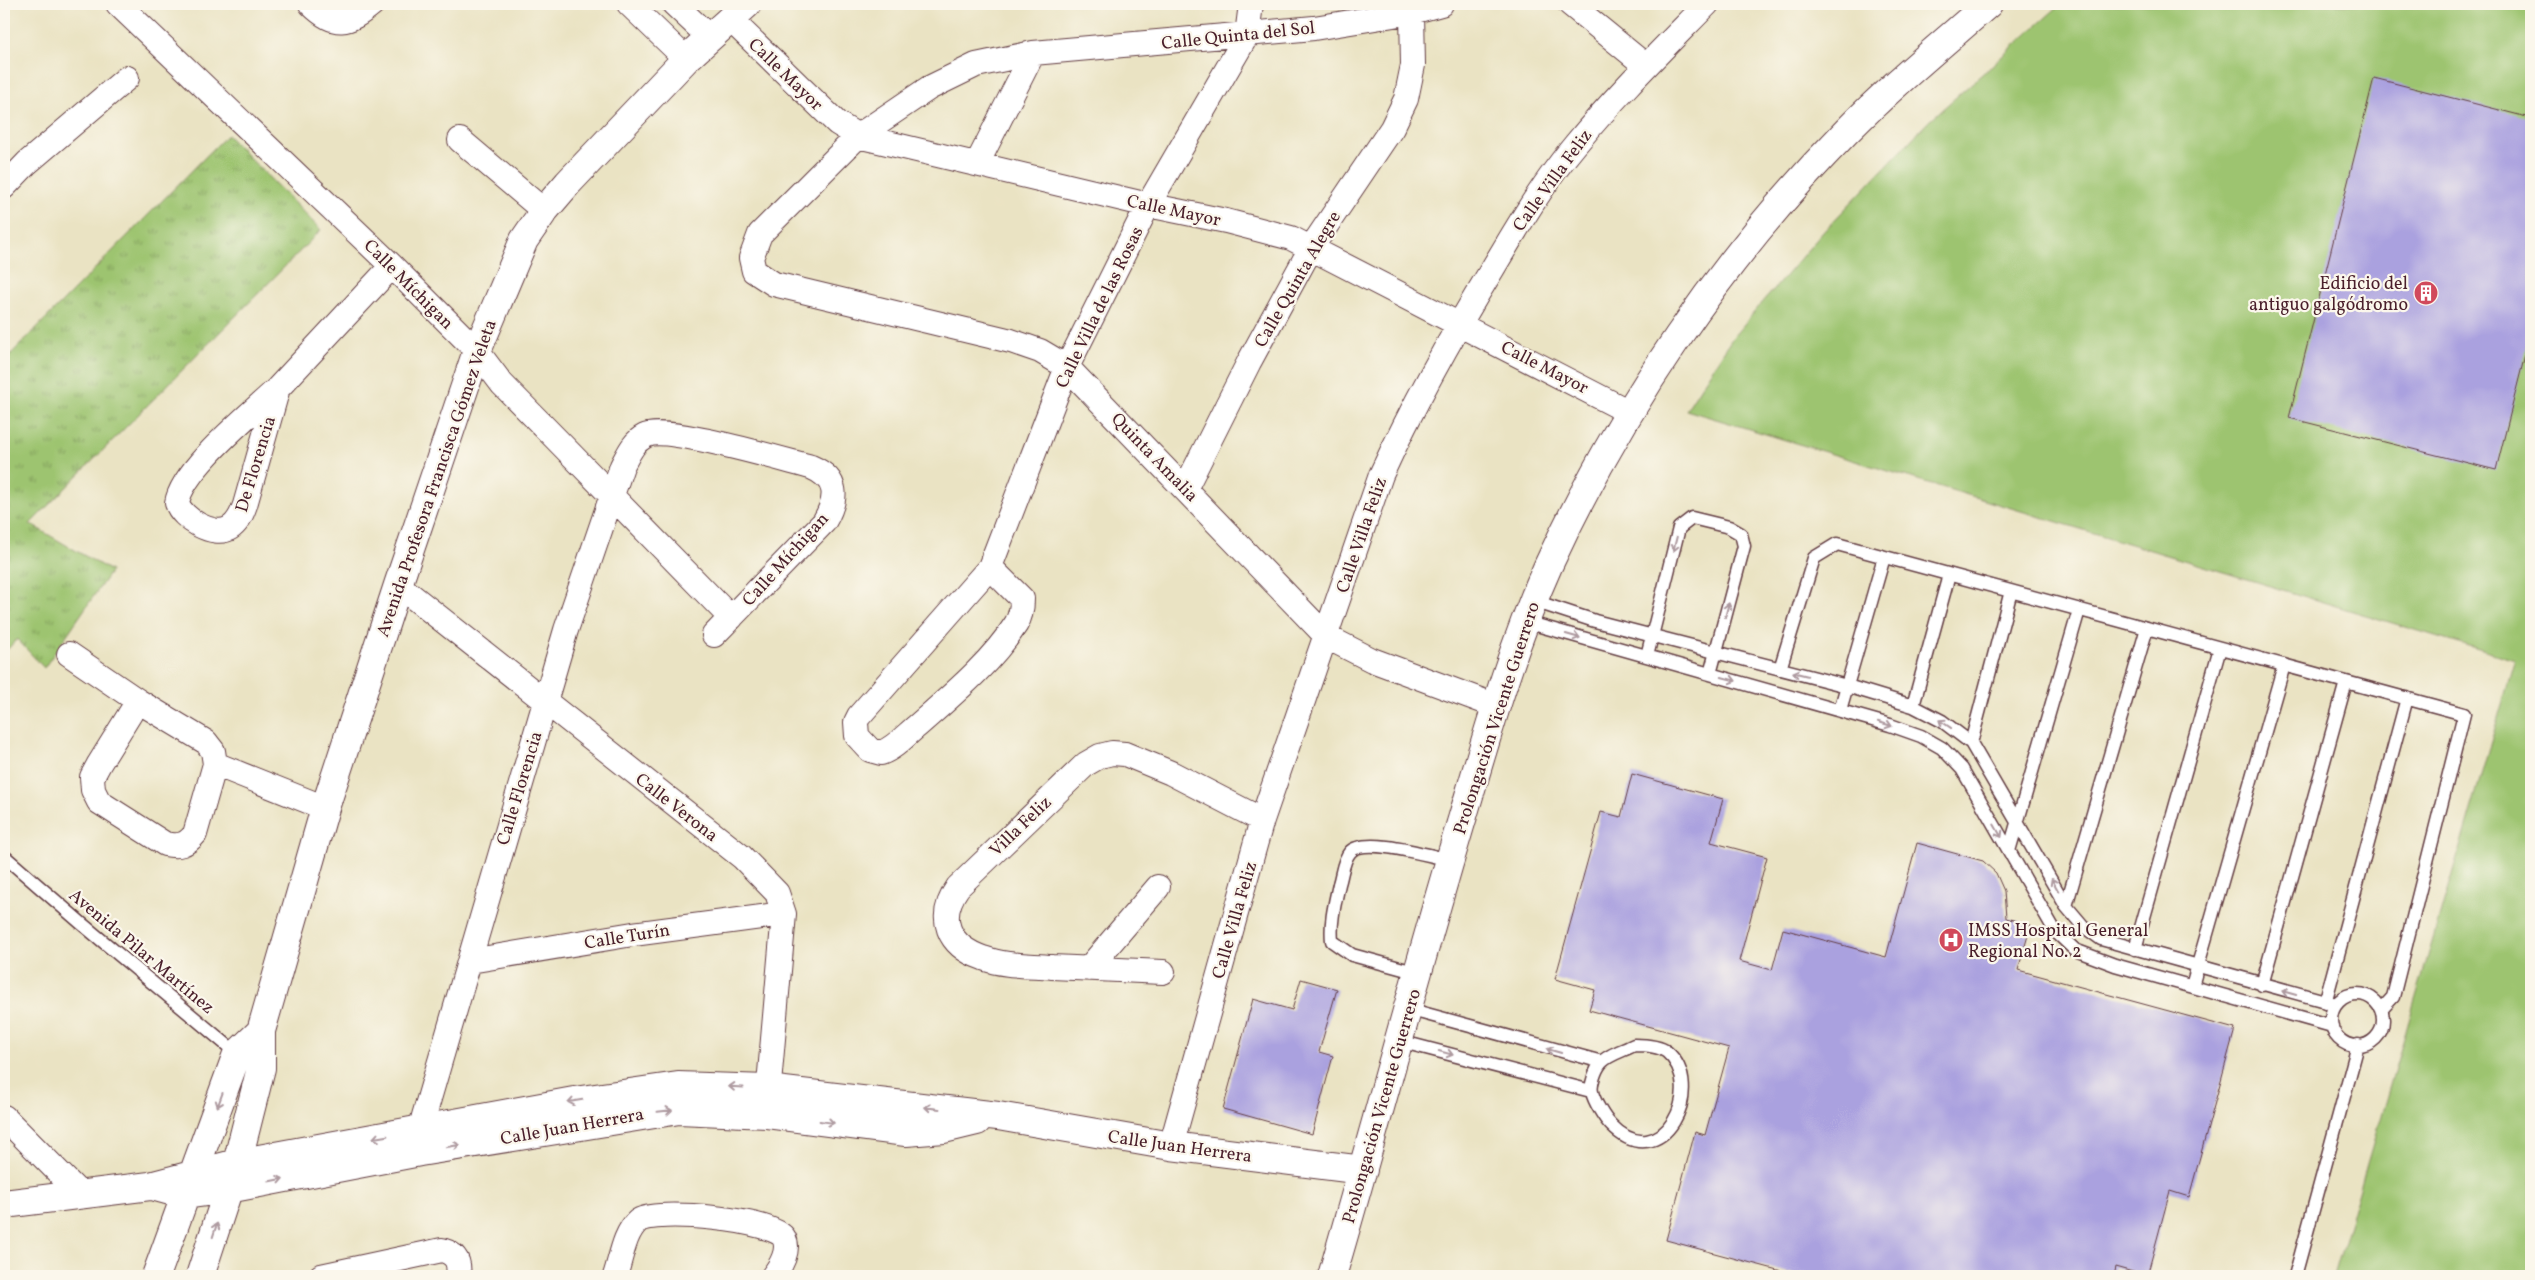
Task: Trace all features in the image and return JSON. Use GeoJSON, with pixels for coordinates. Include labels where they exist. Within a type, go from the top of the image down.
{"type":"FeatureCollection","features":[{"type":"Feature","properties":{"kind":"street","name":"Calle Míchigan"},"geometry":{"type":"LineString","coordinates":[[118,4],[392,266],[476,351],[502,384],[731,618]]}},
{"type":"Feature","properties":{"kind":"street"},"geometry":{"type":"LineString","coordinates":[[311,4],[327,16],[346,21],[356,18],[372,4]]}},
{"type":"Feature","properties":{"kind":"street"},"geometry":{"type":"LineString","coordinates":[[629,4],[686,59]]}},
{"type":"Feature","properties":{"kind":"street"},"geometry":{"type":"LineString","coordinates":[[674,4],[708,36]]}},
{"type":"Feature","properties":{"kind":"street","name":"Calle Villa de las Rosas"},"geometry":{"type":"LineString","coordinates":[[990,567],[1022,599],[1022,609],[1015,626],[986,660],[946,700],[900,741],[881,753],[870,750],[856,736],[856,722],[859,716],[990,567],[1067,367],[1148,205],[1247,35],[1251,4]]}},
{"type":"Feature","properties":{"kind":"street","name":"Calle Quinta del Sol"},"geometry":{"type":"LineString","coordinates":[[774,284],[754,271],[751,258],[760,234],[858,136],[929,88],[976,65],[1033,53],[1314,28],[1412,12],[1441,4]]}},
{"type":"Feature","properties":{"kind":"street"},"geometry":{"type":"LineString","coordinates":[[1570,4],[1646,66]]}},
{"type":"Feature","properties":{"kind":"street","name":"Calle Villa Feliz"},"geometry":{"type":"LineString","coordinates":[[1171,1146],[1262,820],[1327,637],[1381,475],[1401,431],[1459,324],[1527,212],[1574,146],[1646,66],[1707,4]]}},
{"type":"Feature","properties":{"kind":"street","name":"Prolongación Vicente Guerrero"},"geometry":{"type":"LineString","coordinates":[[1332,1276],[1450,860],[1496,706],[1530,612],[1577,509],[1629,412],[1699,307],[1775,209],[1840,138],[1884,95],[1988,4]]}},
{"type":"Feature","properties":{"kind":"street","name":"Avenida Profesora Francisca Gómez Veleta"},"geometry":{"type":"LineString","coordinates":[[204,1266],[237,1163],[261,1068],[261,1031],[325,808],[476,351],[524,240],[544,211],[568,183],[708,36],[738,11]]}},
{"type":"Feature","properties":{"kind":"street","name":"Calle Mayor"},"geometry":{"type":"LineString","coordinates":[[738,11],[838,123],[858,136],[1148,205],[1273,232],[1311,248],[1629,412]]}},
{"type":"Feature","properties":{"kind":"street","name":"Calle Quinta Alegre"},"geometry":{"type":"LineString","coordinates":[[1185,489],[1249,362],[1311,248],[1392,128],[1406,98],[1413,65],[1412,12]]}},
{"type":"Feature","properties":{"kind":"street"},"geometry":{"type":"LineString","coordinates":[[977,164],[1033,53]]}},
{"type":"Feature","properties":{"kind":"street"},"geometry":{"type":"LineString","coordinates":[[4,187],[27,163],[127,78]]}},
{"type":"Feature","properties":{"kind":"street"},"geometry":{"type":"LineString","coordinates":[[460,140],[544,211]]}},
{"type":"Feature","properties":{"kind":"street","name":"De Florencia"},"geometry":{"type":"LineString","coordinates":[[278,388],[245,505],[236,523],[224,531],[208,528],[182,515],[177,503],[184,482],[220,442],[278,388],[392,266]]}},
{"type":"Feature","properties":{"kind":"street","name":"Quinta Amalia"},"geometry":{"type":"LineString","coordinates":[[774,284],[1012,341],[1040,351],[1067,367],[1327,637],[1372,660],[1496,706]]}},
{"type":"Feature","properties":{"kind":"street","name":"Calle Míchigan"},"geometry":{"type":"LineString","coordinates":[[646,435],[672,434],[737,448],[811,467],[829,476],[832,486],[833,503],[824,522],[714,635]]}},
{"type":"Feature","properties":{"kind":"street","name":"Calle Florencia"},"geometry":{"type":"LineString","coordinates":[[420,1141],[566,630],[622,466],[630,450],[646,435]]}},
{"type":"Feature","properties":{"kind":"street","name":"Calle Verona"},"geometry":{"type":"LineString","coordinates":[[398,585],[742,857],[777,893],[784,914],[767,1102]]}},
{"type":"Feature","properties":{"kind":"street"},"geometry":{"type":"LineString","coordinates":[[69,654],[138,701],[206,742],[213,751],[214,764],[194,834],[188,842],[177,846],[165,844],[99,802],[92,790],[92,777],[138,701]]}},
{"type":"Feature","properties":{"kind":"street","name":"Villa Feliz"},"geometry":{"type":"LineString","coordinates":[[1163,972],[1004,963],[984,958],[969,952],[958,943],[946,926],[947,910],[951,897],[958,887],[1086,764],[1112,752],[1125,754],[1171,773],[1262,820]]}},
{"type":"Feature","properties":{"kind":"street"},"geometry":{"type":"LineString","coordinates":[[214,764],[325,808]]}},
{"type":"Feature","properties":{"kind":"street"},"geometry":{"type":"LineString","coordinates":[[1088,968],[1158,887]]}},
{"type":"Feature","properties":{"kind":"street","name":"Calle Turín"},"geometry":{"type":"LineString","coordinates":[[470,961],[633,934],[784,914]]}},
{"type":"Feature","properties":{"kind":"street"},"geometry":{"type":"LineString","coordinates":[[156,1276],[237,1054],[261,1031]]}},
{"type":"Feature","properties":{"kind":"street","name":"Calle Juan Herrera"},"geometry":{"type":"LineString","coordinates":[[4,1204],[150,1186],[189,1185],[228,1189],[420,1141],[652,1088],[704,1085],[767,1102],[998,1116],[1171,1146],[1363,1170]]}},
{"type":"Feature","properties":{"kind":"street"},"geometry":{"type":"LineString","coordinates":[[4,1117],[81,1194]]}},
{"type":"Feature","properties":{"kind":"street","name":"Calle Juan Herrera"},"geometry":{"type":"LineString","coordinates":[[189,1185],[237,1163],[420,1141]]}},
{"type":"Feature","properties":{"kind":"street"},"geometry":{"type":"LineString","coordinates":[[616,1276],[628,1236],[640,1219],[662,1215],[743,1222],[764,1225],[777,1230],[784,1236],[787,1248],[773,1276]]}},
{"type":"Feature","properties":{"kind":"street"},"geometry":{"type":"LineString","coordinates":[[168,1242],[204,1266]]}},
{"type":"Feature","properties":{"kind":"street"},"geometry":{"type":"LineString","coordinates":[[321,1276],[442,1250],[456,1266]]}},
{"type":"Feature","properties":{"kind":"lane"},"geometry":{"type":"LineString","coordinates":[[1647,656],[1679,528],[1692,518],[1720,525],[1741,534],[1744,546],[1710,674]]}},
{"type":"Feature","properties":{"kind":"lane"},"geometry":{"type":"LineString","coordinates":[[1780,669],[1814,558],[1837,544],[2464,714],[2392,997],[2381,1010]]}},
{"type":"Feature","properties":{"kind":"lane"},"geometry":{"type":"LineString","coordinates":[[1840,710],[1884,557]]}},
{"type":"Feature","properties":{"kind":"lane"},"geometry":{"type":"LineString","coordinates":[[1913,706],[1949,575]]}},
{"type":"Feature","properties":{"kind":"lane"},"geometry":{"type":"LineString","coordinates":[[1971,743],[2011,592]]}},
{"type":"Feature","properties":{"kind":"lane"},"geometry":{"type":"LineString","coordinates":[[2009,851],[2079,610]]}},
{"type":"Feature","properties":{"kind":"lane"},"geometry":{"type":"LineString","coordinates":[[1530,612],[1594,622],[1847,686],[1913,706],[1942,721],[1971,743],[2066,906],[2083,926],[2101,939],[2331,1004],[2344,997],[2362,994],[2370,997],[2381,1010],[2383,1018],[2378,1035],[2372,1041],[2358,1046],[2340,1040],[2332,1026],[2331,1004],[2406,698]]}},
{"type":"Feature","properties":{"kind":"lane"},"geometry":{"type":"LineString","coordinates":[[1530,612],[1647,656],[1840,710],[1921,736],[1942,748],[1962,769],[2055,931],[2075,950],[2115,965],[2332,1026]]}},
{"type":"Feature","properties":{"kind":"lane"},"geometry":{"type":"LineString","coordinates":[[2066,906],[2147,628]]}},
{"type":"Feature","properties":{"kind":"lane"},"geometry":{"type":"LineString","coordinates":[[2135,949],[2220,648]]}},
{"type":"Feature","properties":{"kind":"lane"},"geometry":{"type":"LineString","coordinates":[[2192,986],[2284,665]]}},
{"type":"Feature","properties":{"kind":"lane"},"geometry":{"type":"LineString","coordinates":[[2262,985],[2346,682]]}},
{"type":"Feature","properties":{"kind":"lane"},"geometry":{"type":"LineString","coordinates":[[1418,974],[1352,955],[1332,941],[1331,928],[1344,862],[1350,851],[1360,846],[1374,845],[1450,860]]}},
{"type":"Feature","properties":{"kind":"lane","name":"Avenida Pilar Martínez"},"geometry":{"type":"LineString","coordinates":[[4,856],[237,1054],[261,1068]]}},
{"type":"Feature","properties":{"kind":"lane"},"geometry":{"type":"LineString","coordinates":[[1408,1009],[1602,1062]]}},
{"type":"Feature","properties":{"kind":"lane"},"geometry":{"type":"LineString","coordinates":[[1399,1041],[1592,1091]]}},
{"type":"Feature","properties":{"kind":"lane"},"geometry":{"type":"LineString","coordinates":[[1634,1045],[1648,1046],[1666,1051],[1676,1063],[1682,1079],[1683,1101],[1670,1129],[1657,1138],[1642,1143],[1624,1137],[1609,1123],[1592,1091],[1594,1077],[1602,1062],[1634,1045]]}},
{"type":"Feature","properties":{"kind":"lane"},"geometry":{"type":"LineString","coordinates":[[2295,1276],[2358,1046]]}},
{"type":"Feature","properties":{"kind":"green space"},"geometry":{"type":"Polygon","coordinates":[[[2061,4],[2531,4],[2531,1276],[2334,1276],[2515,660],[1686,410],[1733,337],[1823,232],[1929,121],[2061,4]]]}},
{"type":"Feature","properties":{"kind":"green space"},"geometry":{"type":"Polygon","coordinates":[[[227,135],[321,230],[30,524],[111,571],[44,668],[17,639],[4,653],[4,361],[227,135]]]}},
{"type":"Feature","properties":{"kind":"building","name":"Edificio del antiguo galgódromo"},"geometry":{"type":"Polygon","coordinates":[[[2374,78],[2531,118],[2531,331],[2496,470],[2289,418],[2374,78]]]}},
{"type":"Feature","properties":{"kind":"building"},"geometry":{"type":"Polygon","coordinates":[[[1632,774],[1723,799],[1711,842],[1767,857],[1739,961],[1772,970],[1783,929],[1886,957],[1917,843],[1983,861],[1996,873],[2004,891],[2006,918],[2031,925],[2018,970],[2235,1029],[2189,1197],[2170,1191],[2147,1276],[2115,1267],[2113,1276],[1800,1276],[1666,1240],[1695,1132],[1705,1135],[1729,1048],[1589,1010],[1595,990],[1555,979],[1601,812],[1621,817],[1632,774]]]}},
{"type":"Feature","properties":{"kind":"building"},"geometry":{"type":"Polygon","coordinates":[[[1301,979],[1337,989],[1319,1052],[1333,1056],[1312,1134],[1223,1109],[1253,999],[1292,1010],[1301,979]]]}},
{"type":"Feature","properties":{"kind":"place","name":"Edificio del antiguo galgódromo"},"geometry":{"type":"Point","coordinates":[2426,293]}},
{"type":"Feature","properties":{"kind":"place","name":"IMSS Hospital General Regional No. 2"},"geometry":{"type":"Point","coordinates":[1951,940]}}]}
